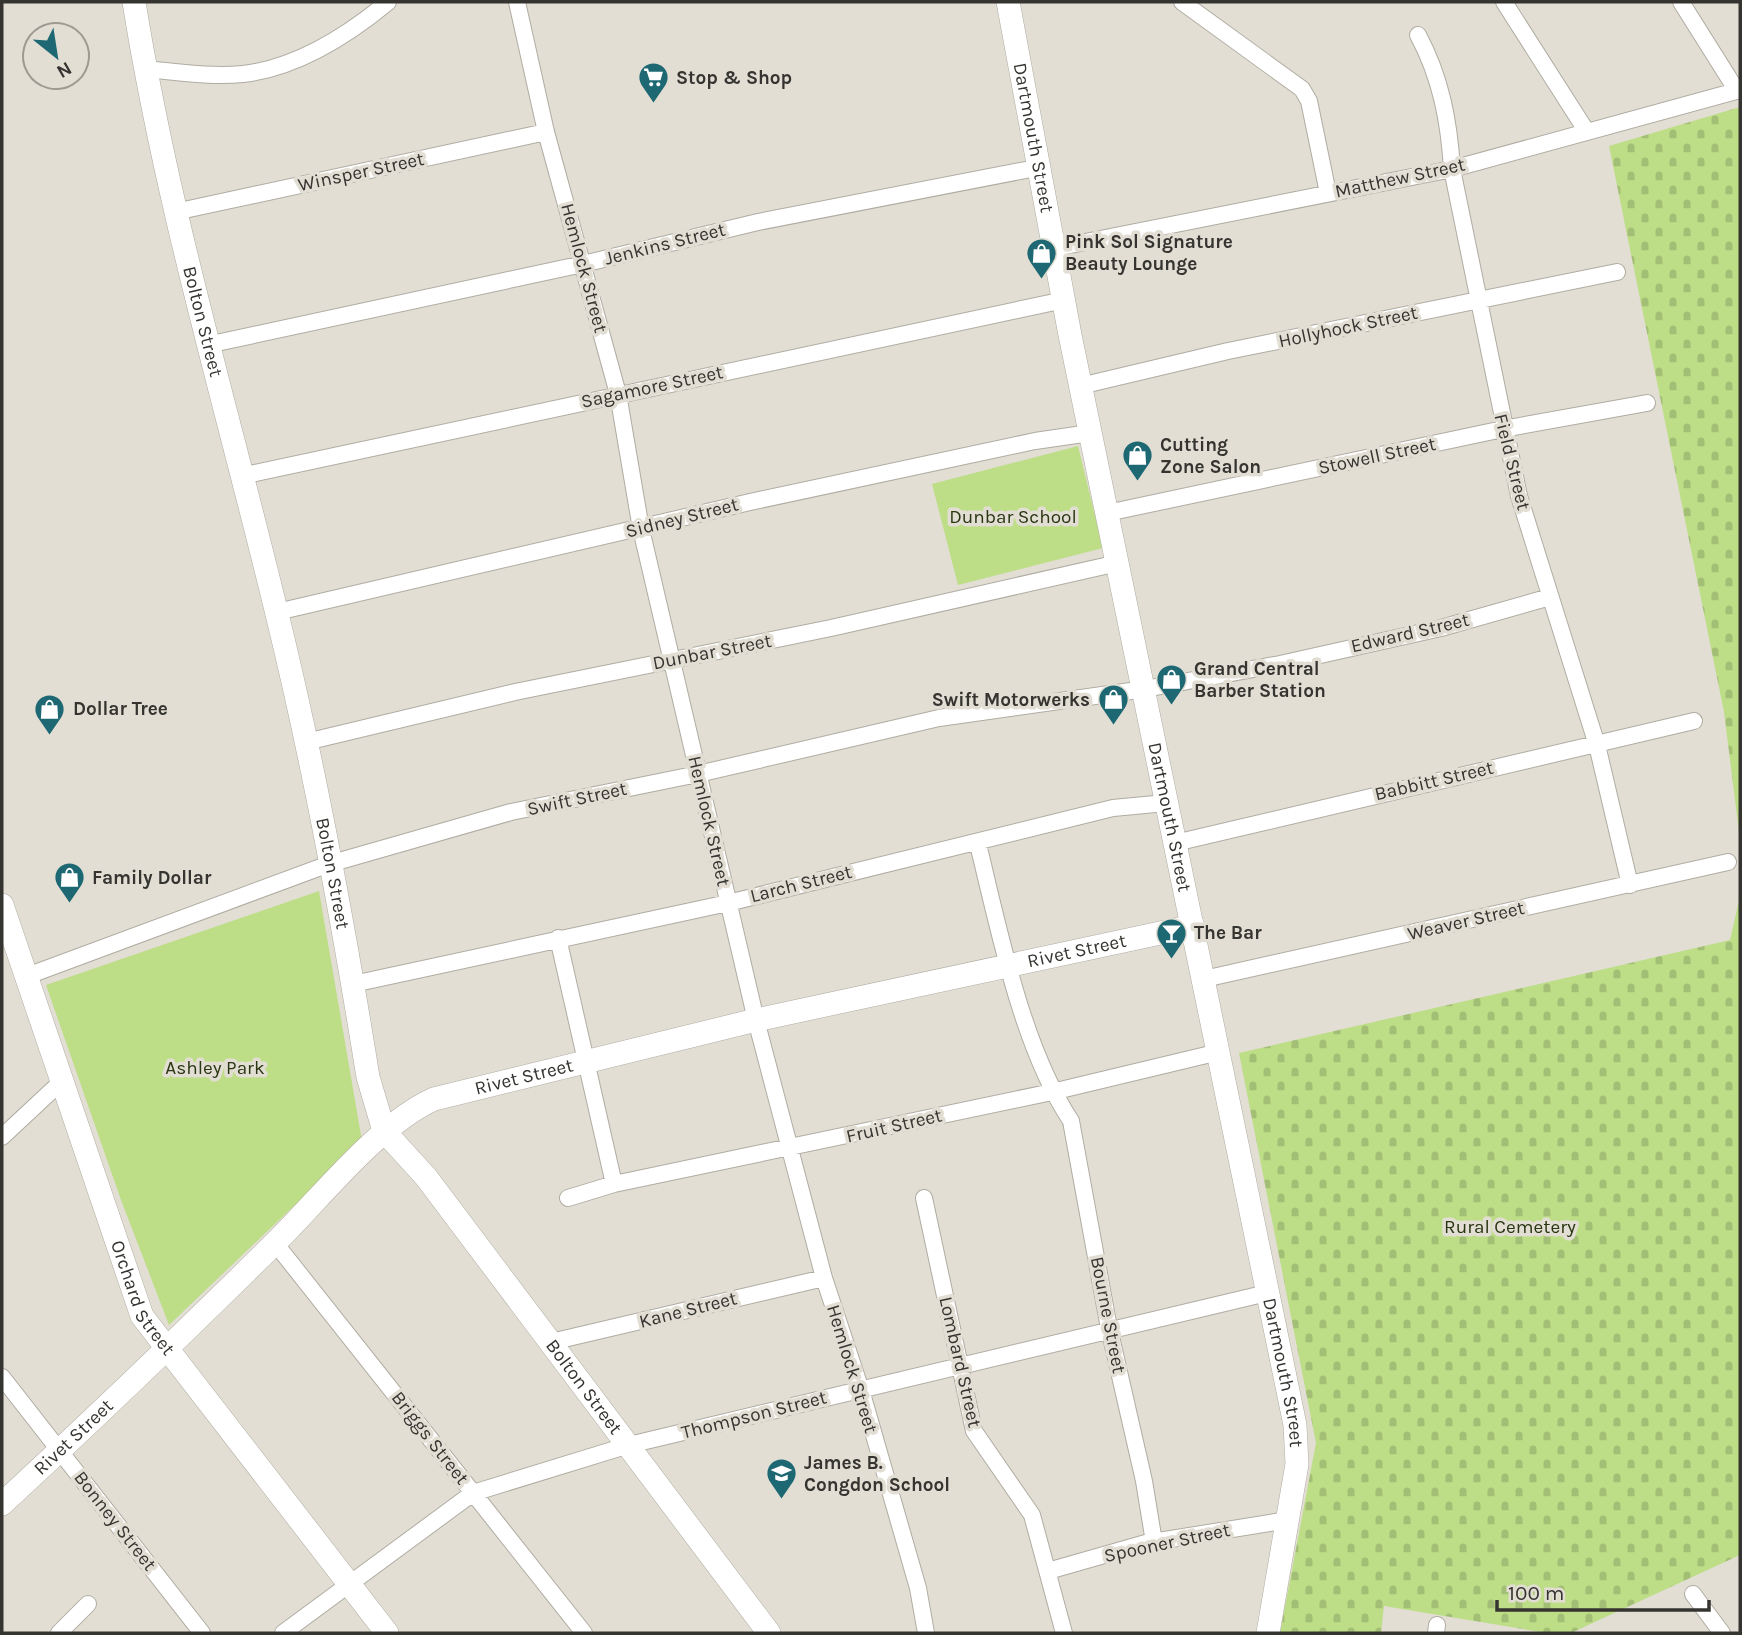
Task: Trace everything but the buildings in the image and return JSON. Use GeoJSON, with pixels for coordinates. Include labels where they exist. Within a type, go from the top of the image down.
{"type":"FeatureCollection","features":[{"type":"Feature","properties":{"kind":"street","name":"Bolton Street"},"geometry":{"type":"LineString","coordinates":[[134,2],[175,212],[306,742],[353,984],[368,1077],[384,1130],[426,1177],[769,1633]]}},
{"type":"Feature","properties":{"kind":"street"},"geometry":{"type":"LineString","coordinates":[[145,69],[213,75],[246,74],[273,67],[324,46],[388,2]]}},
{"type":"Feature","properties":{"kind":"street","name":"Hemlock Street"},"geometry":{"type":"LineString","coordinates":[[517,2],[546,131],[618,394],[641,529],[756,1020],[824,1278],[861,1390],[918,1588],[926,1633]]}},
{"type":"Feature","properties":{"kind":"street","name":"Dartmouth Street"},"geometry":{"type":"LineString","coordinates":[[1008,2],[1080,386],[1145,689],[1166,803],[1295,1425],[1297,1464],[1268,1633]]}},
{"type":"Feature","properties":{"kind":"street"},"geometry":{"type":"LineString","coordinates":[[1182,2],[1302,89],[1309,101],[1328,193]]}},
{"type":"Feature","properties":{"kind":"street"},"geometry":{"type":"LineString","coordinates":[[1504,2],[1587,132]]}},
{"type":"Feature","properties":{"kind":"street"},"geometry":{"type":"LineString","coordinates":[[1681,2],[1738,91]]}},
{"type":"Feature","properties":{"kind":"street","name":"Field Street"},"geometry":{"type":"LineString","coordinates":[[1418,35],[1435,68],[1449,127],[1452,169],[1503,429],[1519,496],[1597,745],[1630,885]]}},
{"type":"Feature","properties":{"kind":"street","name":"Matthew Street"},"geometry":{"type":"LineString","coordinates":[[1055,247],[1452,169],[1738,91]]}},
{"type":"Feature","properties":{"kind":"street","name":"Winsper Street"},"geometry":{"type":"LineString","coordinates":[[175,212],[546,131]]}},
{"type":"Feature","properties":{"kind":"street","name":"Jenkins Street"},"geometry":{"type":"LineString","coordinates":[[208,345],[583,264],[758,222],[1041,167]]}},
{"type":"Feature","properties":{"kind":"street","name":"Hollyhock Street"},"geometry":{"type":"LineString","coordinates":[[1080,386],[1479,299],[1617,272]]}},
{"type":"Feature","properties":{"kind":"street","name":"Sagamore Street"},"geometry":{"type":"LineString","coordinates":[[242,476],[1064,300]]}},
{"type":"Feature","properties":{"kind":"street","name":"Stowell Street"},"geometry":{"type":"LineString","coordinates":[[1107,513],[1503,429],[1647,403]]}},
{"type":"Feature","properties":{"kind":"street","name":"Sidney Street"},"geometry":{"type":"LineString","coordinates":[[276,612],[433,573],[913,467],[1090,433]]}},
{"type":"Feature","properties":{"kind":"street","name":"Dunbar Street"},"geometry":{"type":"LineString","coordinates":[[306,742],[418,714],[1118,563]]}},
{"type":"Feature","properties":{"kind":"street","name":"Edward Street"},"geometry":{"type":"LineString","coordinates":[[1145,689],[1280,664],[1441,628],[1550,597]]}},
{"type":"Feature","properties":{"kind":"street","name":"Swift Street"},"geometry":{"type":"LineString","coordinates":[[27,976],[329,864],[511,812],[698,774],[939,718],[1145,689]]}},
{"type":"Feature","properties":{"kind":"street","name":"Babbitt Street"},"geometry":{"type":"LineString","coordinates":[[1175,843],[1694,721]]}},
{"type":"Feature","properties":{"kind":"street","name":"Larch Street"},"geometry":{"type":"LineString","coordinates":[[353,984],[728,903],[978,844],[1113,808],[1166,803]]}},
{"type":"Feature","properties":{"kind":"street","name":"Bourne Street"},"geometry":{"type":"LineString","coordinates":[[978,844],[1008,967],[1052,1092],[1071,1121],[1109,1328],[1144,1481],[1154,1542]]}},
{"type":"Feature","properties":{"kind":"street","name":"Weaver Street"},"geometry":{"type":"LineString","coordinates":[[1204,979],[1728,862]]}},
{"type":"Feature","properties":{"kind":"street","name":"Orchard Street"},"geometry":{"type":"LineString","coordinates":[[2,905],[142,1316],[387,1633]]}},
{"type":"Feature","properties":{"kind":"street","name":"Rivet Street"},"geometry":{"type":"LineString","coordinates":[[2,1504],[275,1243],[384,1130],[417,1106],[434,1099],[756,1020],[1192,926]]}},
{"type":"Feature","properties":{"kind":"street"},"geometry":{"type":"LineString","coordinates":[[558,938],[614,1184]]}},
{"type":"Feature","properties":{"kind":"street","name":"Fruit Street"},"geometry":{"type":"LineString","coordinates":[[568,1198],[614,1184],[1052,1092],[1219,1052]]}},
{"type":"Feature","properties":{"kind":"street"},"geometry":{"type":"LineString","coordinates":[[2,1137],[62,1081]]}},
{"type":"Feature","properties":{"kind":"street","name":"Lombard Street"},"geometry":{"type":"LineString","coordinates":[[924,1198],[974,1431],[1032,1515],[1064,1633]]}},
{"type":"Feature","properties":{"kind":"street","name":"Briggs Street"},"geometry":{"type":"LineString","coordinates":[[275,1243],[584,1633]]}},
{"type":"Feature","properties":{"kind":"street","name":"Kane Street"},"geometry":{"type":"LineString","coordinates":[[551,1342],[824,1278]]}},
{"type":"Feature","properties":{"kind":"street","name":"Thompson Street"},"geometry":{"type":"LineString","coordinates":[[284,1633],[473,1493],[629,1446],[1109,1328],[1267,1293]]}},
{"type":"Feature","properties":{"kind":"street","name":"Bonney Street"},"geometry":{"type":"LineString","coordinates":[[2,1377],[202,1633]]}},
{"type":"Feature","properties":{"kind":"street","name":"Spooner Street"},"geometry":{"type":"LineString","coordinates":[[1048,1571],[1154,1542],[1288,1520]]}},
{"type":"Feature","properties":{"kind":"street"},"geometry":{"type":"LineString","coordinates":[[1693,1594],[1722,1633]]}},
{"type":"Feature","properties":{"kind":"street"},"geometry":{"type":"LineString","coordinates":[[58,1633],[88,1604]]}},
{"type":"Feature","properties":{"kind":"green space"},"geometry":{"type":"Polygon","coordinates":[[[1740,107],[1740,840],[1724,712],[1609,146],[1740,107]]]}},
{"type":"Feature","properties":{"kind":"green space","name":"Dunbar School"},"geometry":{"type":"Polygon","coordinates":[[[1078,446],[1103,548],[958,585],[932,484],[1078,446]]]}},
{"type":"Feature","properties":{"kind":"green space","name":"Ashley Park"},"geometry":{"type":"Polygon","coordinates":[[[319,891],[362,1141],[169,1325],[121,1200],[46,985],[319,891]]]}},
{"type":"Feature","properties":{"kind":"green space","name":"Rural Cemetery"},"geometry":{"type":"Polygon","coordinates":[[[1740,896],[1740,1555],[1571,1633],[1547,1633],[1384,1606],[1381,1633],[1280,1633],[1316,1443],[1239,1053],[1730,940],[1740,896]]]}},
{"type":"Feature","properties":{"kind":"place","name":"Stop & Shop"},"geometry":{"type":"Point","coordinates":[653,105]}},
{"type":"Feature","properties":{"kind":"place","name":"Pink Sol Signature Beauty Lounge"},"geometry":{"type":"Point","coordinates":[1042,280]}},
{"type":"Feature","properties":{"kind":"place","name":"Cutting Zone Salon"},"geometry":{"type":"Point","coordinates":[1137,483]}},
{"type":"Feature","properties":{"kind":"place","name":"Grand Central Barber Station"},"geometry":{"type":"Point","coordinates":[1171,707]}},
{"type":"Feature","properties":{"kind":"place","name":"Swift Motorwerks"},"geometry":{"type":"Point","coordinates":[1113,727]}},
{"type":"Feature","properties":{"kind":"place","name":"Dollar Tree"},"geometry":{"type":"Point","coordinates":[50,736]}},
{"type":"Feature","properties":{"kind":"place","name":"Family Dollar"},"geometry":{"type":"Point","coordinates":[69,905]}},
{"type":"Feature","properties":{"kind":"place","name":"The Bar"},"geometry":{"type":"Point","coordinates":[1171,960]}},
{"type":"Feature","properties":{"kind":"place","name":"James B. Congdon School"},"geometry":{"type":"Point","coordinates":[781,1501]}}]}
